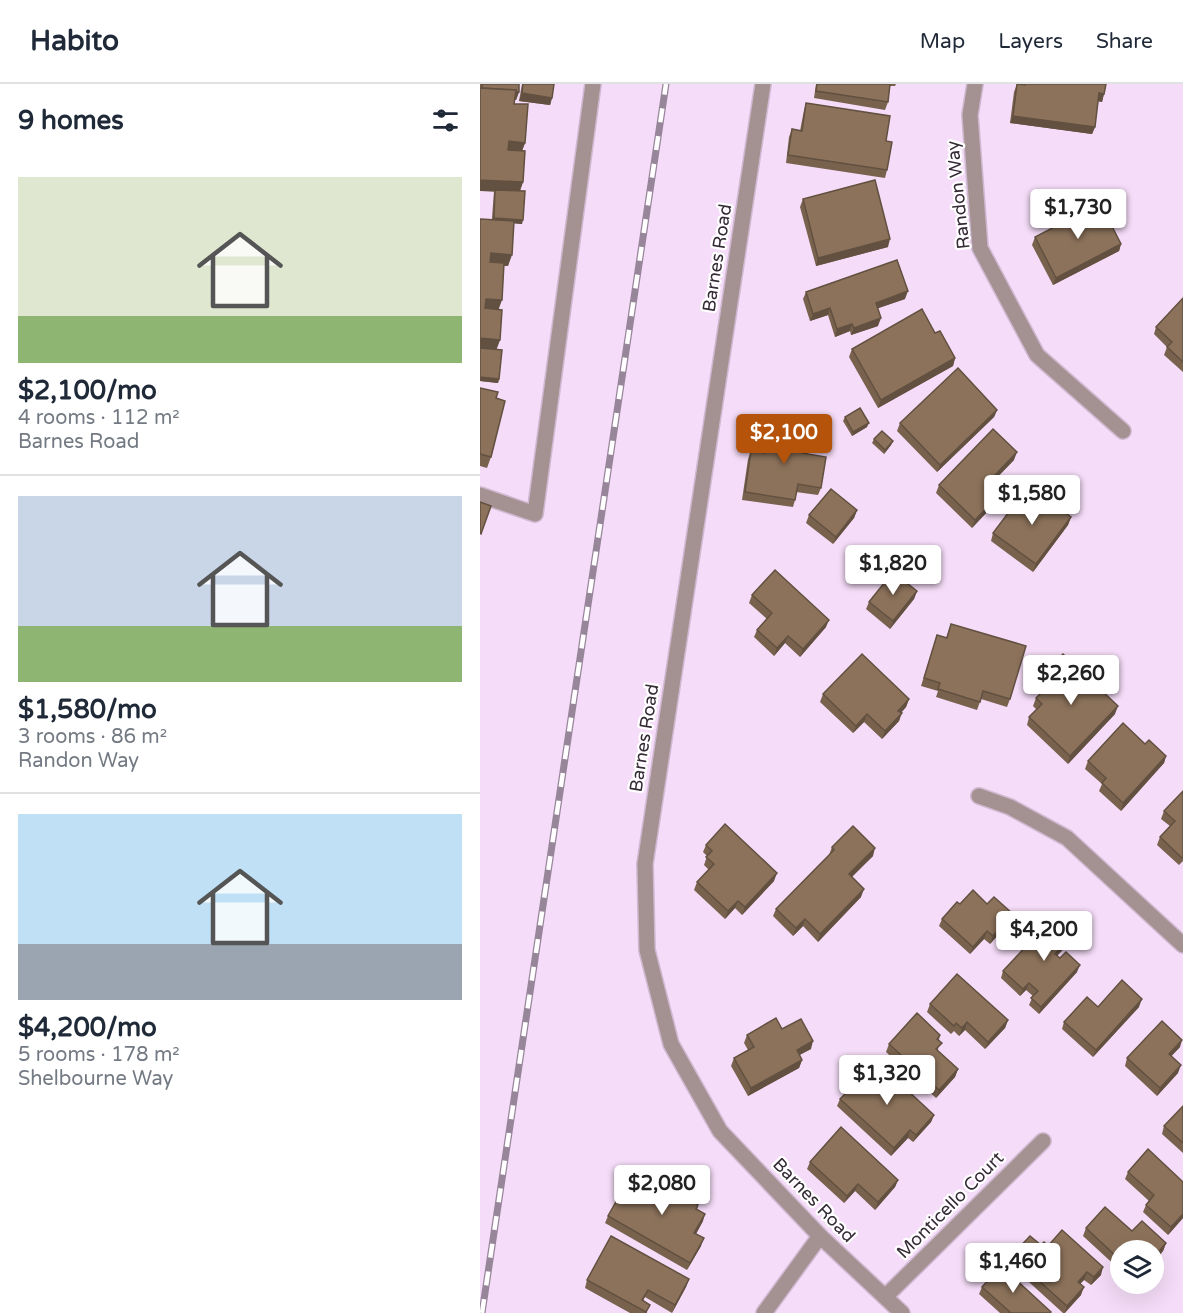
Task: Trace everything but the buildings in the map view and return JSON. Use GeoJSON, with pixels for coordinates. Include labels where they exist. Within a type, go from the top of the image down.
{"type":"FeatureCollection","features":[{"type":"Feature","properties":{"kind":"street"},"geometry":{"type":"LineString","coordinates":[[480,495],[535,514],[593,84]]}},
{"type":"Feature","properties":{"kind":"street","name":"Barnes Road"},"geometry":{"type":"LineString","coordinates":[[763,84],[645,864],[647,950],[671,1044],[720,1131],[820,1236],[902,1313]]}},
{"type":"Feature","properties":{"kind":"street","name":"Randon Way"},"geometry":{"type":"LineString","coordinates":[[975,84],[970,115],[980,248],[1037,355],[1123,431]]}},
{"type":"Feature","properties":{"kind":"street"},"geometry":{"type":"LineString","coordinates":[[979,796],[1010,807],[1067,838],[1183,945]]}},
{"type":"Feature","properties":{"kind":"street","name":"Monticello Court"},"geometry":{"type":"LineString","coordinates":[[885,1297],[1042,1141]]}},
{"type":"Feature","properties":{"kind":"street"},"geometry":{"type":"LineString","coordinates":[[764,1313],[820,1236]]}},
{"type":"Feature","properties":{"kind":"railway"},"geometry":{"type":"LineString","coordinates":[[482,1313],[666,84]]}}]}
